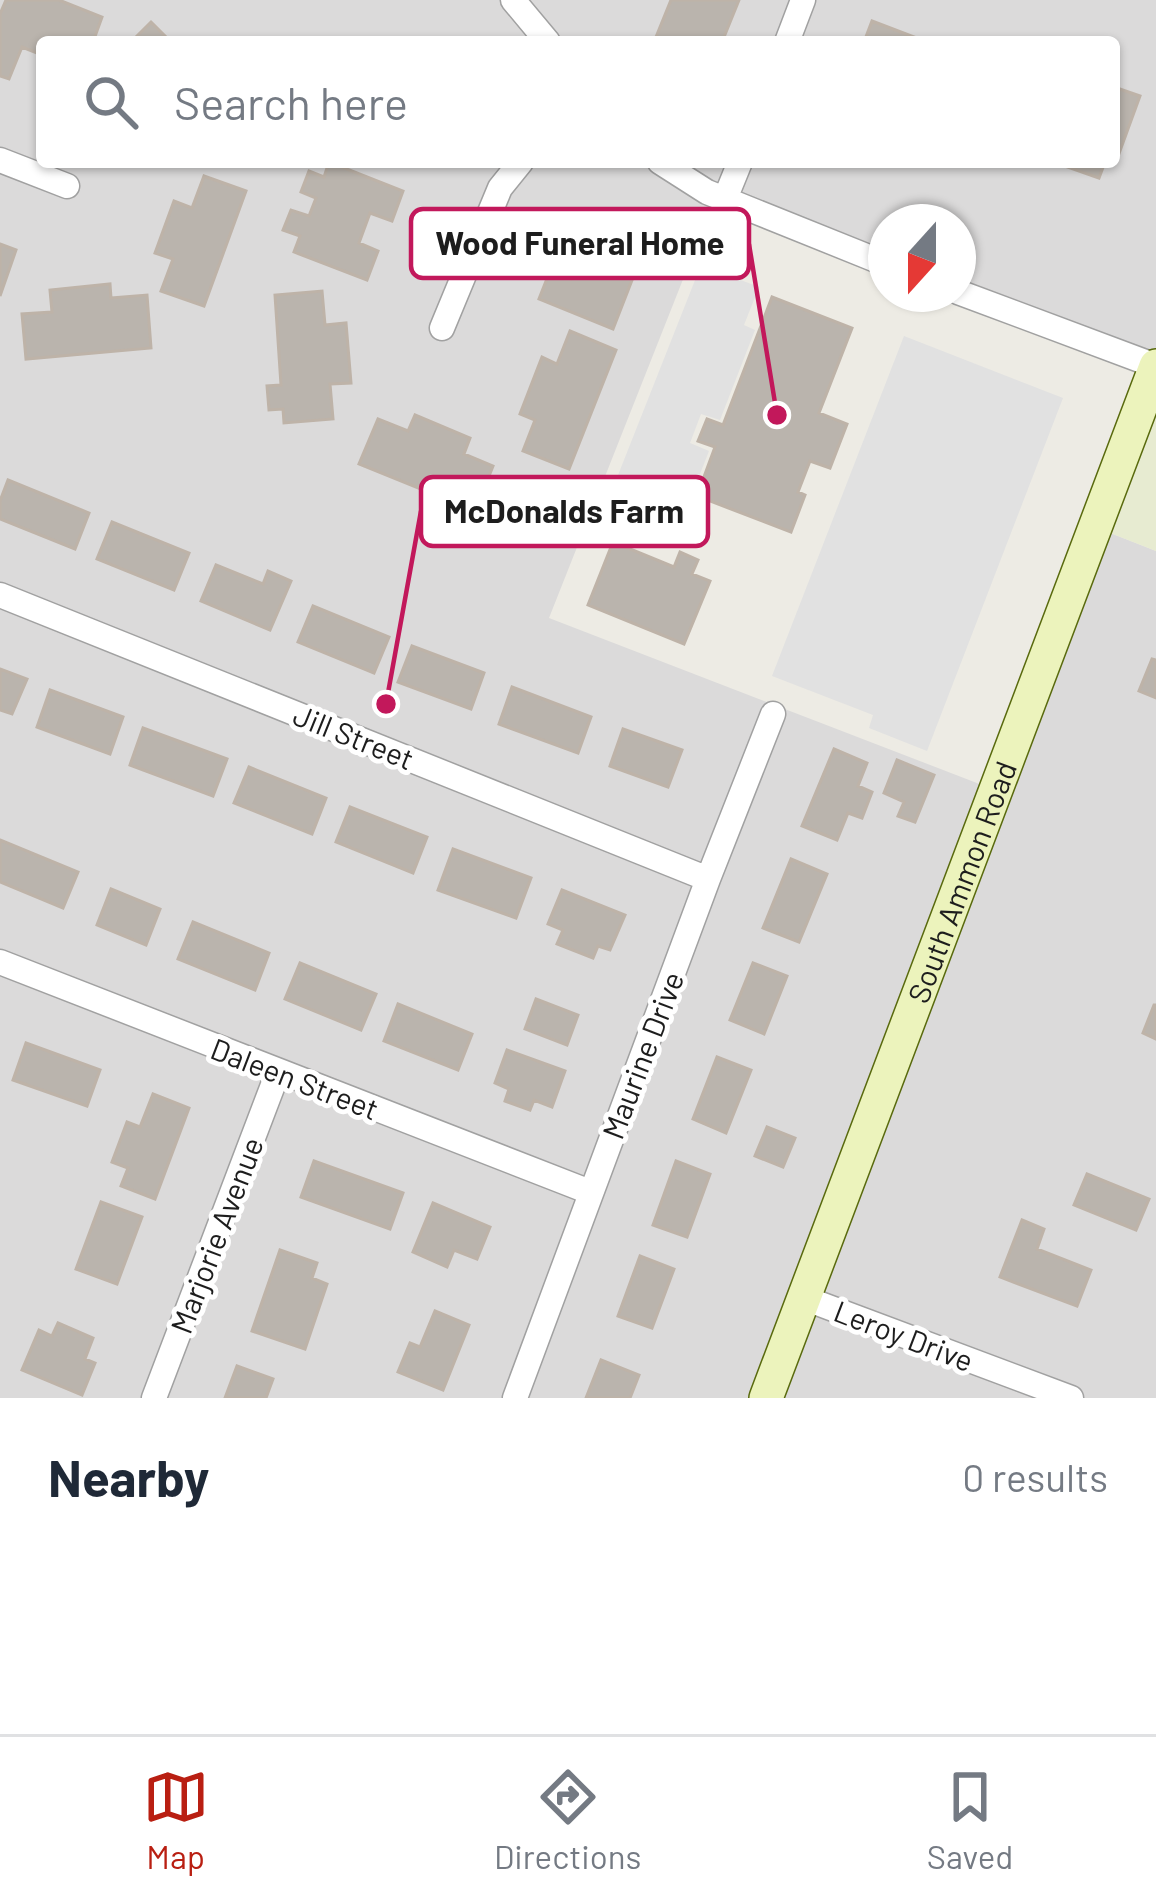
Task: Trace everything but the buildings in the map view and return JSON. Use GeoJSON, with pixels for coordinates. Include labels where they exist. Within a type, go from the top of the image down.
{"type":"FeatureCollection","features":[{"type":"Feature","properties":{"kind":"main road","name":"South Ammon Road"},"geometry":{"type":"LineString","coordinates":[[766,1398],[1156,366]]}},
{"type":"Feature","properties":{"kind":"street"},"geometry":{"type":"LineString","coordinates":[[513,0],[543,36]]}},
{"type":"Feature","properties":{"kind":"street"},"geometry":{"type":"LineString","coordinates":[[789,36],[803,0]]}},
{"type":"Feature","properties":{"kind":"street"},"geometry":{"type":"LineString","coordinates":[[0,160],[67,186]]}},
{"type":"Feature","properties":{"kind":"street"},"geometry":{"type":"LineString","coordinates":[[442,328],[500,188],[515,168]]}},
{"type":"Feature","properties":{"kind":"street"},"geometry":{"type":"LineString","coordinates":[[669,168],[707,192],[868,257]]}},
{"type":"Feature","properties":{"kind":"street"},"geometry":{"type":"LineString","coordinates":[[725,199],[738,168]]}},
{"type":"Feature","properties":{"kind":"street"},"geometry":{"type":"LineString","coordinates":[[976,299],[1156,366]]}},
{"type":"Feature","properties":{"kind":"street","name":"Jill Street"},"geometry":{"type":"LineString","coordinates":[[0,595],[708,879]]}},
{"type":"Feature","properties":{"kind":"street","name":"Maurine Drive"},"geometry":{"type":"LineString","coordinates":[[515,1398],[773,714]]}},
{"type":"Feature","properties":{"kind":"street","name":"Daleen Street"},"geometry":{"type":"LineString","coordinates":[[0,962],[590,1192]]}},
{"type":"Feature","properties":{"kind":"street","name":"Marjorie Avenue"},"geometry":{"type":"LineString","coordinates":[[154,1398],[278,1072]]}},
{"type":"Feature","properties":{"kind":"street","name":"Leroy Drive"},"geometry":{"type":"LineString","coordinates":[[805,1298],[1071,1398]]}},
{"type":"Feature","properties":{"kind":"shaded area"},"geometry":{"type":"Polygon","coordinates":[[[0,0],[1156,0],[1156,366],[976,297],[976,204],[868,204],[868,255],[716,196],[549,618],[995,790],[1095,527],[1156,551],[1156,1398],[0,1398],[0,0]]]}},
{"type":"Feature","properties":{"kind":"shaded area"},"geometry":{"type":"Polygon","coordinates":[[[701,265],[759,287],[744,325],[755,330],[720,420],[701,414],[690,443],[709,451],[691,497],[666,488],[653,521],[607,503],[701,265]]]}},
{"type":"Feature","properties":{"kind":"shaded area"},"geometry":{"type":"Polygon","coordinates":[[[904,336],[1063,398],[927,751],[869,728],[873,715],[772,676],[904,336]]]}},
{"type":"Feature","properties":{"kind":"green space"},"geometry":{"type":"Polygon","coordinates":[[[1156,366],[1156,551],[1095,527],[1156,366]]]}},
{"type":"Feature","properties":{"kind":"place","name":"Wood Funeral Home"},"geometry":{"type":"Point","coordinates":[777,415]}},
{"type":"Feature","properties":{"kind":"place","name":"McDonalds Farm"},"geometry":{"type":"Point","coordinates":[386,704]}}]}
